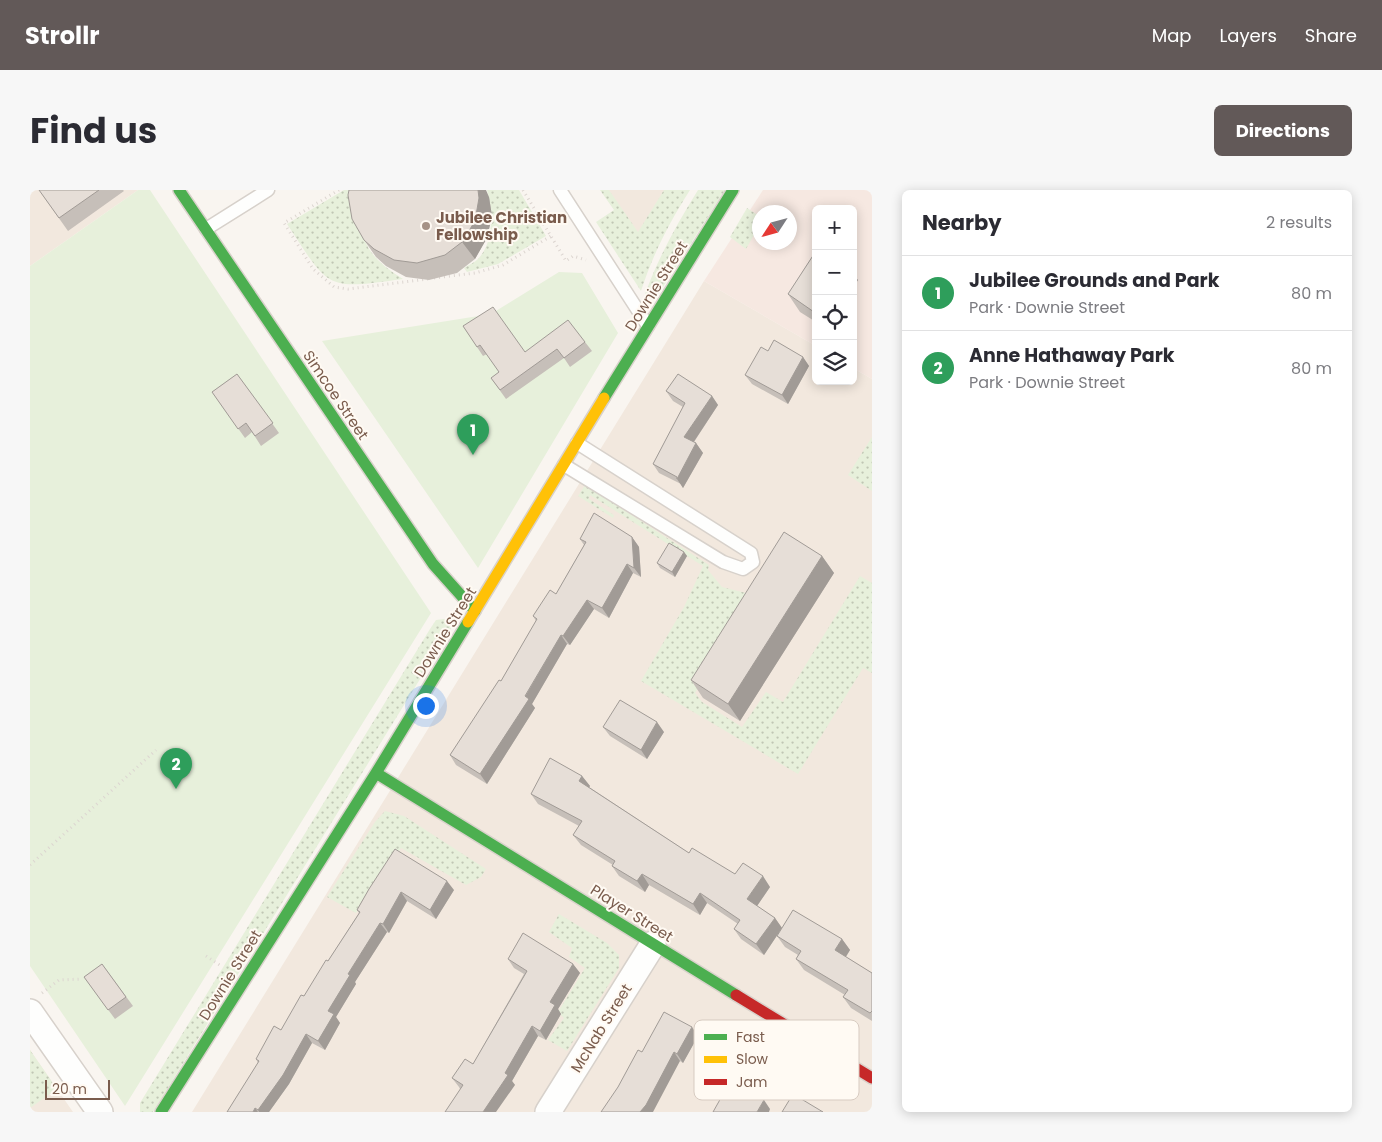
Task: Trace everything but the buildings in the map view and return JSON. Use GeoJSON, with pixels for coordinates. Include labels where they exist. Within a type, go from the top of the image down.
{"type":"FeatureCollection","features":[{"type":"Feature","properties":{"kind":"street","name":"Simcoe Street"},"geometry":{"type":"LineString","coordinates":[[179,190],[433,564],[475,611]]}},
{"type":"Feature","properties":{"kind":"street","name":"Downie Street"},"geometry":{"type":"LineString","coordinates":[[161,1112],[376,773],[733,190]]}},
{"type":"Feature","properties":{"kind":"street","name":"Player Street"},"geometry":{"type":"LineString","coordinates":[[376,773],[777,1020]]}},
{"type":"Feature","properties":{"kind":"street","name":"McNab Street"},"geometry":{"type":"LineString","coordinates":[[548,1112],[653,944]]}},
{"type":"Feature","properties":{"kind":"street"},"geometry":{"type":"LineString","coordinates":[[33,1005],[100,1112]]}},
{"type":"Feature","properties":{"kind":"street","name":"Player Street"},"geometry":{"type":"LineString","coordinates":[[859,1070],[872,1078]]}},
{"type":"Feature","properties":{"kind":"lane"},"geometry":{"type":"LineString","coordinates":[[206,229],[268,190]]}},
{"type":"Feature","properties":{"kind":"lane"},"geometry":{"type":"LineString","coordinates":[[560,190],[648,326]]}},
{"type":"Feature","properties":{"kind":"lane"},"geometry":{"type":"LineString","coordinates":[[564,465],[723,562],[744,569],[753,562],[751,553],[577,442]]}},
{"type":"Feature","properties":{"kind":"path"},"geometry":{"type":"LineString","coordinates":[[339,190],[284,223],[313,269],[334,287],[348,289],[475,273],[503,265],[552,236]]}},
{"type":"Feature","properties":{"kind":"path"},"geometry":{"type":"LineString","coordinates":[[523,190],[566,261],[573,256],[587,260],[592,268]]}},
{"type":"Feature","properties":{"kind":"path"},"geometry":{"type":"LineString","coordinates":[[30,864],[156,750]]}},
{"type":"Feature","properties":{"kind":"path"},"geometry":{"type":"LineString","coordinates":[[206,956],[221,966]]}},
{"type":"Feature","properties":{"kind":"path"},"geometry":{"type":"LineString","coordinates":[[33,1005],[59,980],[82,979]]}},
{"type":"Feature","properties":{"kind":"shaded area"},"geometry":{"type":"Polygon","coordinates":[[[30,190],[138,190],[30,266],[30,190]]]}},
{"type":"Feature","properties":{"kind":"shaded area"},"geometry":{"type":"Polygon","coordinates":[[[607,190],[685,190],[646,250],[607,190]]]}},
{"type":"Feature","properties":{"kind":"shaded area"},"geometry":{"type":"Polygon","coordinates":[[[763,190],[872,190],[872,379],[857,370],[857,205],[812,205],[812,344],[704,281],[752,207],[752,250],[797,250],[797,205],[753,205],[763,190]]]}},
{"type":"Feature","properties":{"kind":"shaded area"},"geometry":{"type":"Polygon","coordinates":[[[704,281],[812,344],[812,385],[857,385],[857,370],[872,379],[872,1112],[192,1112],[704,281]]]}},
{"type":"Feature","properties":{"kind":"shaded area"},"geometry":{"type":"Polygon","coordinates":[[[30,1050],[73,1112],[30,1112],[30,1050]]]}},
{"type":"Feature","properties":{"kind":"green space"},"geometry":{"type":"Polygon","coordinates":[[[138,190],[150,190],[431,613],[125,1106],[30,966],[30,266],[138,190]]]}},
{"type":"Feature","properties":{"kind":"green space"},"geometry":{"type":"Polygon","coordinates":[[[344,190],[365,190],[362,219],[366,242],[371,252],[379,261],[403,279],[343,284],[332,280],[322,273],[312,262],[287,224],[344,190]]]}},
{"type":"Feature","properties":{"kind":"green space"},"geometry":{"type":"Polygon","coordinates":[[[487,190],[519,190],[546,236],[498,264],[467,272],[464,268],[478,259],[490,235],[491,216],[487,190]]]}},
{"type":"Feature","properties":{"kind":"green space"},"geometry":{"type":"Polygon","coordinates":[[[600,190],[609,190],[638,232],[664,190],[690,190],[662,239],[641,291],[596,222],[614,210],[600,190]]]}},
{"type":"Feature","properties":{"kind":"green space"},"geometry":{"type":"Polygon","coordinates":[[[698,190],[725,190],[654,301],[645,294],[650,280],[669,240],[698,190]]]}},
{"type":"Feature","properties":{"kind":"green space"},"geometry":{"type":"Polygon","coordinates":[[[747,208],[752,211],[752,238],[746,249],[730,237],[747,208]]]}},
{"type":"Feature","properties":{"kind":"green space"},"geometry":{"type":"Polygon","coordinates":[[[559,272],[582,273],[618,333],[478,568],[322,341],[491,314],[559,272]]]}},
{"type":"Feature","properties":{"kind":"green space"},"geometry":{"type":"Polygon","coordinates":[[[872,437],[872,491],[848,475],[872,437]]]}},
{"type":"Feature","properties":{"kind":"green space"},"geometry":{"type":"Polygon","coordinates":[[[585,485],[709,565],[708,570],[722,587],[746,593],[714,661],[695,693],[702,702],[742,727],[766,692],[783,702],[860,576],[872,583],[872,673],[863,668],[798,774],[641,681],[684,607],[703,566],[590,495],[589,499],[614,515],[613,518],[578,496],[585,485]]]}},
{"type":"Feature","properties":{"kind":"green space"},"geometry":{"type":"Polygon","coordinates":[[[452,618],[454,624],[153,1112],[140,1112],[140,1103],[430,629],[436,620],[452,618]]]}},
{"type":"Feature","properties":{"kind":"green space"},"geometry":{"type":"Polygon","coordinates":[[[385,811],[404,816],[486,869],[481,877],[466,885],[401,848],[356,913],[327,897],[375,822],[385,811]]]}},
{"type":"Feature","properties":{"kind":"green space"},"geometry":{"type":"Polygon","coordinates":[[[559,914],[607,943],[619,955],[619,968],[567,1051],[548,1040],[564,1018],[558,1012],[585,968],[569,957],[572,948],[549,932],[559,914]]]}},
{"type":"Feature","properties":{"kind":"green space"},"geometry":{"type":"Polygon","coordinates":[[[30,1050],[57,1089],[30,1108],[30,1050]]]}},
{"type":"Feature","properties":{"kind":"traffic: fast"},"geometry":{"type":"LineString","coordinates":[[179,190],[433,564],[475,611]]}},
{"type":"Feature","properties":{"kind":"traffic: fast"},"geometry":{"type":"LineString","coordinates":[[604,398],[733,190]]}},
{"type":"Feature","properties":{"kind":"traffic: fast"},"geometry":{"type":"LineString","coordinates":[[161,1112],[376,773],[468,622]]}},
{"type":"Feature","properties":{"kind":"traffic: fast"},"geometry":{"type":"LineString","coordinates":[[376,773],[736,995]]}},
{"type":"Feature","properties":{"kind":"traffic: slow"},"geometry":{"type":"LineString","coordinates":[[468,622],[604,398]]}},
{"type":"Feature","properties":{"kind":"traffic: jam"},"geometry":{"type":"LineString","coordinates":[[736,995],[777,1020]]}},
{"type":"Feature","properties":{"kind":"traffic: jam"},"geometry":{"type":"LineString","coordinates":[[859,1070],[872,1078]]}},
{"type":"Feature","properties":{"kind":"place","name":"Jubilee Christian Fellowship"},"geometry":{"type":"Point","coordinates":[426,226]}},
{"type":"Feature","properties":{"kind":"place","name":"Jubilee Grounds and Park"},"geometry":{"type":"Point","coordinates":[473,455]}},
{"type":"Feature","properties":{"kind":"place","name":"Anne Hathaway Park"},"geometry":{"type":"Point","coordinates":[176,789]}}]}
